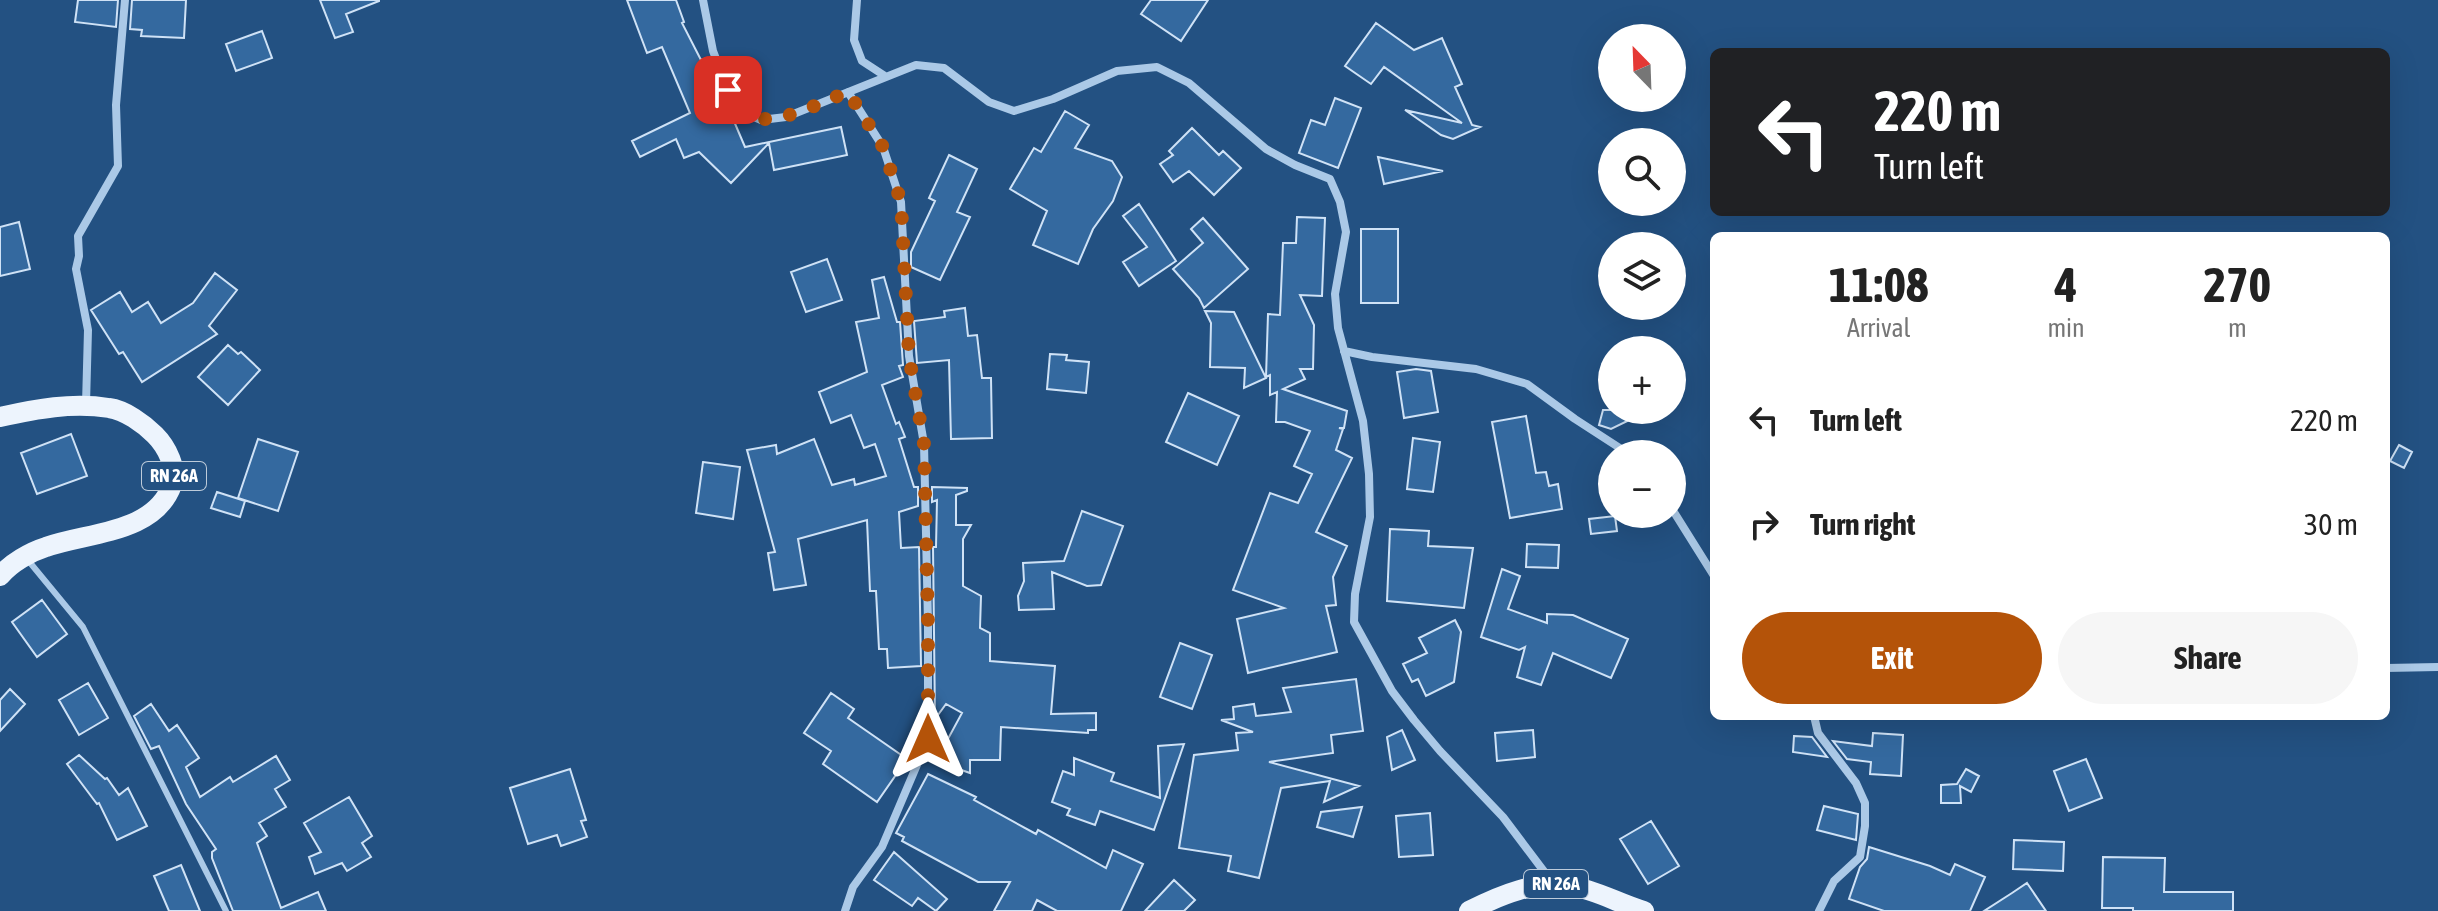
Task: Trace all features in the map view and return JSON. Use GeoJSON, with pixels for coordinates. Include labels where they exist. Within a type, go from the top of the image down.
{"type":"FeatureCollection","features":[{"type":"Feature","properties":{"kind":"main road","name":"RN 26A"},"geometry":{"type":"LineString","coordinates":[[0,417],[29,410],[86,404],[115,408],[146,426],[159,439],[172,465],[174,478],[168,494],[155,510],[136,522],[45,547],[25,556],[0,576]]}},
{"type":"Feature","properties":{"kind":"main road","name":"RN 26A"},"geometry":{"type":"LineString","coordinates":[[1469,911],[1520,890],[1554,884],[1575,886],[1644,911]]}},
{"type":"Feature","properties":{"kind":"street"},"geometry":{"type":"LineString","coordinates":[[86,404],[88,330],[76,269],[78,236],[118,166],[116,105],[125,0]]}},
{"type":"Feature","properties":{"kind":"street"},"geometry":{"type":"LineString","coordinates":[[703,0],[713,51],[728,90],[742,112],[761,120],[786,117],[916,65],[944,68],[989,102],[1014,111],[1053,99],[1117,71],[1157,67],[1189,83],[1266,149],[1330,179],[1340,202],[1346,232],[1335,294],[1338,328],[1363,421],[1369,474],[1370,517],[1355,594],[1354,622],[1380,670],[1414,720],[1511,825],[1554,884]]}},
{"type":"Feature","properties":{"kind":"street"},"geometry":{"type":"LineString","coordinates":[[857,0],[854,40],[862,61],[885,76]]}},
{"type":"Feature","properties":{"kind":"street"},"geometry":{"type":"LineString","coordinates":[[845,911],[853,887],[882,847],[928,739],[924,444],[909,356],[901,202],[883,147],[848,92]]}},
{"type":"Feature","properties":{"kind":"street"},"geometry":{"type":"LineString","coordinates":[[1344,351],[1476,369],[1527,384],[1607,440]]}},
{"type":"Feature","properties":{"kind":"street"},"geometry":{"type":"LineString","coordinates":[[1684,528],[1710,570]]}},
{"type":"Feature","properties":{"kind":"street"},"geometry":{"type":"LineString","coordinates":[[2390,668],[2438,667]]}},
{"type":"Feature","properties":{"kind":"street"},"geometry":{"type":"LineString","coordinates":[[1815,720],[1818,733],[1856,783],[1865,803],[1860,857],[1834,881],[1819,911]]}},
{"type":"Feature","properties":{"kind":"lane"},"geometry":{"type":"LineString","coordinates":[[25,556],[83,627],[226,911]]}},
{"type":"Feature","properties":{"kind":"building"},"geometry":{"type":"Polygon","coordinates":[[[78,0],[118,0],[116,27],[75,22],[78,0]]]}},
{"type":"Feature","properties":{"kind":"building"},"geometry":{"type":"Polygon","coordinates":[[[132,0],[186,0],[184,38],[141,36],[142,30],[130,29],[132,0]]]}},
{"type":"Feature","properties":{"kind":"building"},"geometry":{"type":"Polygon","coordinates":[[[320,0],[379,1],[346,14],[353,32],[335,38],[320,0]]]}},
{"type":"Feature","properties":{"kind":"building"},"geometry":{"type":"Polygon","coordinates":[[[627,0],[676,0],[682,23],[701,60],[707,58],[745,147],[841,127],[847,155],[774,170],[769,143],[731,183],[699,152],[684,158],[676,139],[640,157],[632,141],[690,113],[662,47],[647,53],[627,0]]]}},
{"type":"Feature","properties":{"kind":"building"},"geometry":{"type":"Polygon","coordinates":[[[1151,0],[1208,0],[1181,41],[1141,14],[1151,0]]]}},
{"type":"Feature","properties":{"kind":"building"},"geometry":{"type":"Polygon","coordinates":[[[1376,23],[1414,50],[1442,38],[1462,84],[1455,87],[1472,125],[1480,127],[1453,139],[1441,135],[1405,110],[1462,123],[1384,67],[1371,84],[1345,66],[1376,23]]]}},
{"type":"Feature","properties":{"kind":"building"},"geometry":{"type":"Polygon","coordinates":[[[262,31],[272,58],[236,71],[226,44],[262,31]]]}},
{"type":"Feature","properties":{"kind":"building"},"geometry":{"type":"Polygon","coordinates":[[[1335,98],[1361,108],[1338,168],[1299,153],[1311,120],[1325,125],[1335,98]]]}},
{"type":"Feature","properties":{"kind":"building"},"geometry":{"type":"Polygon","coordinates":[[[1065,111],[1089,125],[1075,148],[1112,161],[1122,177],[1113,201],[1093,229],[1078,264],[1033,245],[1047,211],[1010,189],[1034,148],[1041,152],[1065,111]]]}},
{"type":"Feature","properties":{"kind":"building"},"geometry":{"type":"Polygon","coordinates":[[[1192,128],[1219,155],[1223,151],[1241,168],[1214,195],[1189,171],[1173,182],[1160,164],[1173,155],[1169,151],[1192,128]]]}},
{"type":"Feature","properties":{"kind":"building"},"geometry":{"type":"Polygon","coordinates":[[[949,155],[977,169],[957,212],[970,217],[940,280],[911,267],[911,252],[935,201],[929,198],[949,155]]]}},
{"type":"Feature","properties":{"kind":"building"},"geometry":{"type":"Polygon","coordinates":[[[1378,157],[1443,171],[1384,184],[1378,157]]]}},
{"type":"Feature","properties":{"kind":"building"},"geometry":{"type":"Polygon","coordinates":[[[1139,204],[1176,261],[1139,286],[1123,262],[1147,247],[1123,216],[1139,204]]]}},
{"type":"Feature","properties":{"kind":"building"},"geometry":{"type":"Polygon","coordinates":[[[1297,217],[1325,218],[1322,296],[1300,295],[1314,325],[1313,369],[1300,369],[1305,379],[1283,389],[1347,411],[1344,428],[1339,428],[1343,429],[1336,450],[1352,458],[1316,532],[1347,546],[1333,577],[1336,605],[1326,606],[1337,652],[1248,673],[1237,619],[1284,608],[1233,590],[1270,493],[1298,503],[1312,474],[1294,466],[1310,431],[1276,422],[1277,392],[1270,395],[1270,375],[1266,377],[1268,314],[1280,315],[1283,243],[1296,243],[1297,217]]]}},
{"type":"Feature","properties":{"kind":"building"},"geometry":{"type":"Polygon","coordinates":[[[1203,218],[1248,269],[1204,308],[1173,269],[1203,243],[1191,229],[1203,218]]]}},
{"type":"Feature","properties":{"kind":"building"},"geometry":{"type":"Polygon","coordinates":[[[19,222],[30,269],[0,276],[0,227],[19,222]]]}},
{"type":"Feature","properties":{"kind":"building"},"geometry":{"type":"Polygon","coordinates":[[[1361,229],[1398,229],[1398,303],[1361,303],[1361,229]]]}},
{"type":"Feature","properties":{"kind":"building"},"geometry":{"type":"Polygon","coordinates":[[[827,259],[842,300],[806,312],[791,272],[827,259]]]}},
{"type":"Feature","properties":{"kind":"building"},"geometry":{"type":"Polygon","coordinates":[[[215,273],[237,290],[209,326],[217,334],[142,382],[123,352],[119,354],[91,310],[120,292],[132,312],[148,302],[161,323],[193,303],[215,273]]]}},
{"type":"Feature","properties":{"kind":"building"},"geometry":{"type":"Polygon","coordinates":[[[884,277],[897,322],[900,322],[903,365],[899,366],[903,377],[882,385],[896,424],[899,422],[905,437],[899,439],[914,487],[918,487],[918,506],[899,512],[901,548],[919,547],[921,666],[888,668],[887,649],[879,649],[876,591],[870,591],[867,520],[798,539],[806,585],[774,590],[768,553],[775,552],[747,450],[776,445],[777,454],[814,439],[832,485],[854,479],[855,485],[886,476],[875,444],[864,448],[851,415],[831,423],[819,392],[867,372],[856,322],[879,318],[872,280],[884,277]]]}},
{"type":"Feature","properties":{"kind":"building"},"geometry":{"type":"Polygon","coordinates":[[[965,308],[968,336],[977,335],[982,378],[991,378],[992,438],[951,439],[949,360],[917,363],[914,321],[945,317],[944,311],[965,308]]]}},
{"type":"Feature","properties":{"kind":"building"},"geometry":{"type":"Polygon","coordinates":[[[1205,311],[1234,312],[1266,378],[1244,388],[1245,368],[1210,367],[1211,323],[1205,311]]]}},
{"type":"Feature","properties":{"kind":"building"},"geometry":{"type":"Polygon","coordinates":[[[228,345],[238,354],[241,352],[260,370],[228,405],[198,377],[228,345]]]}},
{"type":"Feature","properties":{"kind":"building"},"geometry":{"type":"Polygon","coordinates":[[[1050,354],[1067,355],[1066,360],[1089,362],[1086,393],[1047,389],[1050,354]]]}},
{"type":"Feature","properties":{"kind":"building"},"geometry":{"type":"Polygon","coordinates":[[[1416,369],[1431,371],[1438,412],[1404,418],[1397,372],[1416,369]]]}},
{"type":"Feature","properties":{"kind":"building"},"geometry":{"type":"Polygon","coordinates":[[[1188,393],[1239,416],[1217,465],[1166,442],[1188,393]]]}},
{"type":"Feature","properties":{"kind":"building"},"geometry":{"type":"Polygon","coordinates":[[[1526,416],[1536,473],[1546,472],[1549,486],[1558,484],[1562,509],[1510,518],[1492,422],[1526,416]]]}},
{"type":"Feature","properties":{"kind":"building"},"geometry":{"type":"Polygon","coordinates":[[[1599,424],[1621,424],[1611,429],[1599,424]]]}},
{"type":"Feature","properties":{"kind":"building"},"geometry":{"type":"Polygon","coordinates":[[[71,434],[87,476],[37,494],[21,453],[71,434]]]}},
{"type":"Feature","properties":{"kind":"building"},"geometry":{"type":"Polygon","coordinates":[[[1413,438],[1440,442],[1433,492],[1407,489],[1413,438]]]}},
{"type":"Feature","properties":{"kind":"building"},"geometry":{"type":"Polygon","coordinates":[[[258,439],[298,452],[278,511],[238,498],[258,439]]]}},
{"type":"Feature","properties":{"kind":"building"},"geometry":{"type":"Polygon","coordinates":[[[2399,445],[2412,452],[2404,468],[2390,461],[2399,445]]]}},
{"type":"Feature","properties":{"kind":"building"},"geometry":{"type":"Polygon","coordinates":[[[703,462],[740,467],[733,519],[696,513],[703,462]]]}},
{"type":"Feature","properties":{"kind":"building"},"geometry":{"type":"Polygon","coordinates":[[[932,487],[967,488],[967,491],[956,495],[956,525],[971,525],[963,539],[963,586],[981,596],[980,628],[990,633],[990,661],[1055,666],[1051,714],[1096,713],[1096,730],[1088,730],[1088,733],[1001,727],[1000,760],[970,760],[970,773],[936,761],[962,713],[946,704],[935,719],[933,547],[936,547],[937,500],[932,502],[932,487]]]}},
{"type":"Feature","properties":{"kind":"building"},"geometry":{"type":"Polygon","coordinates":[[[217,492],[245,501],[240,517],[211,508],[217,492]]]}},
{"type":"Feature","properties":{"kind":"building"},"geometry":{"type":"Polygon","coordinates":[[[1082,511],[1123,526],[1101,585],[1087,586],[1052,572],[1054,609],[1019,610],[1018,596],[1024,581],[1023,563],[1064,561],[1082,511]]]}},
{"type":"Feature","properties":{"kind":"building"},"geometry":{"type":"Polygon","coordinates":[[[1598,518],[1598,528],[1617,528],[1617,531],[1591,534],[1589,519],[1598,518]]]}},
{"type":"Feature","properties":{"kind":"building"},"geometry":{"type":"Polygon","coordinates":[[[1390,529],[1429,531],[1428,546],[1473,548],[1464,608],[1387,601],[1390,529]]]}},
{"type":"Feature","properties":{"kind":"building"},"geometry":{"type":"Polygon","coordinates":[[[1527,544],[1559,545],[1558,568],[1526,567],[1527,544]]]}},
{"type":"Feature","properties":{"kind":"building"},"geometry":{"type":"Polygon","coordinates":[[[1502,569],[1520,576],[1508,609],[1547,623],[1547,614],[1573,615],[1628,639],[1611,678],[1553,653],[1541,685],[1517,677],[1525,647],[1519,650],[1481,637],[1502,569]]]}},
{"type":"Feature","properties":{"kind":"building"},"geometry":{"type":"Polygon","coordinates":[[[42,600],[67,634],[37,657],[12,622],[42,600]]]}},
{"type":"Feature","properties":{"kind":"building"},"geometry":{"type":"Polygon","coordinates":[[[1455,620],[1461,632],[1454,682],[1426,696],[1418,679],[1412,682],[1403,664],[1427,653],[1419,638],[1455,620]]]}},
{"type":"Feature","properties":{"kind":"building"},"geometry":{"type":"Polygon","coordinates":[[[1180,643],[1212,655],[1192,709],[1160,697],[1180,643]]]}},
{"type":"Feature","properties":{"kind":"building"},"geometry":{"type":"Polygon","coordinates":[[[1356,679],[1363,731],[1331,735],[1333,753],[1269,762],[1359,786],[1324,802],[1330,781],[1281,788],[1259,878],[1228,871],[1231,856],[1179,848],[1194,755],[1238,750],[1236,733],[1253,732],[1221,720],[1234,719],[1233,707],[1254,704],[1256,716],[1291,712],[1283,688],[1356,679]]]}},
{"type":"Feature","properties":{"kind":"building"},"geometry":{"type":"Polygon","coordinates":[[[88,683],[108,718],[79,735],[59,700],[88,683]]]}},
{"type":"Feature","properties":{"kind":"building"},"geometry":{"type":"Polygon","coordinates":[[[10,689],[25,704],[0,731],[0,700],[10,689]]]}},
{"type":"Feature","properties":{"kind":"building"},"geometry":{"type":"Polygon","coordinates":[[[831,693],[854,709],[848,718],[907,759],[877,802],[823,764],[831,751],[804,733],[831,693]]]}},
{"type":"Feature","properties":{"kind":"building"},"geometry":{"type":"Polygon","coordinates":[[[151,704],[169,731],[177,725],[199,758],[186,767],[200,797],[230,777],[233,782],[276,756],[290,780],[275,789],[286,807],[259,823],[267,836],[257,843],[281,908],[318,892],[326,911],[233,911],[212,858],[212,852],[216,849],[186,804],[159,746],[151,749],[134,716],[151,704]]]}},
{"type":"Feature","properties":{"kind":"building"},"geometry":{"type":"Polygon","coordinates":[[[1402,730],[1415,760],[1392,770],[1387,737],[1402,730]]]}},
{"type":"Feature","properties":{"kind":"building"},"geometry":{"type":"Polygon","coordinates":[[[1533,730],[1535,757],[1497,761],[1495,733],[1533,730]]]}},
{"type":"Feature","properties":{"kind":"building"},"geometry":{"type":"Polygon","coordinates":[[[1873,733],[1903,735],[1901,776],[1870,774],[1871,762],[1847,759],[1833,741],[1872,746],[1873,733]]]}},
{"type":"Feature","properties":{"kind":"building"},"geometry":{"type":"Polygon","coordinates":[[[1794,736],[1812,737],[1827,757],[1793,752],[1794,736]]]}},
{"type":"Feature","properties":{"kind":"building"},"geometry":{"type":"Polygon","coordinates":[[[1184,744],[1154,830],[1100,811],[1095,825],[1067,815],[1070,809],[1052,802],[1063,771],[1074,775],[1074,758],[1114,773],[1111,781],[1160,798],[1158,746],[1184,744]]]}},
{"type":"Feature","properties":{"kind":"building"},"geometry":{"type":"Polygon","coordinates":[[[79,755],[107,778],[119,795],[128,788],[147,826],[117,840],[99,803],[67,764],[79,755]]]}},
{"type":"Feature","properties":{"kind":"building"},"geometry":{"type":"Polygon","coordinates":[[[2086,759],[2102,798],[2069,811],[2054,771],[2086,759]]]}},
{"type":"Feature","properties":{"kind":"building"},"geometry":{"type":"Polygon","coordinates":[[[570,769],[586,820],[581,821],[587,837],[561,846],[557,835],[528,844],[510,788],[570,769]]]}},
{"type":"Feature","properties":{"kind":"building"},"geometry":{"type":"Polygon","coordinates":[[[1966,769],[1979,776],[1971,792],[1960,786],[1961,803],[1941,803],[1941,785],[1957,784],[1966,769]]]}},
{"type":"Feature","properties":{"kind":"building"},"geometry":{"type":"Polygon","coordinates":[[[928,774],[976,797],[974,800],[1036,834],[1038,830],[1106,868],[1113,850],[1143,864],[1121,911],[1057,911],[1037,900],[1032,911],[994,911],[1010,882],[978,882],[902,841],[904,837],[896,833],[928,774]]]}},
{"type":"Feature","properties":{"kind":"building"},"geometry":{"type":"Polygon","coordinates":[[[349,797],[372,836],[362,843],[371,857],[347,871],[342,863],[315,874],[309,857],[321,852],[304,823],[349,797]]]}},
{"type":"Feature","properties":{"kind":"building"},"geometry":{"type":"Polygon","coordinates":[[[1824,806],[1858,814],[1856,840],[1817,830],[1824,806]]]}},
{"type":"Feature","properties":{"kind":"building"},"geometry":{"type":"Polygon","coordinates":[[[1362,807],[1353,837],[1317,827],[1321,812],[1362,807]]]}},
{"type":"Feature","properties":{"kind":"building"},"geometry":{"type":"Polygon","coordinates":[[[1430,813],[1433,855],[1399,857],[1396,816],[1430,813]]]}},
{"type":"Feature","properties":{"kind":"building"},"geometry":{"type":"Polygon","coordinates":[[[1651,821],[1679,866],[1648,884],[1620,839],[1651,821]]]}},
{"type":"Feature","properties":{"kind":"building"},"geometry":{"type":"Polygon","coordinates":[[[2014,840],[2064,842],[2063,871],[2013,869],[2014,840]]]}},
{"type":"Feature","properties":{"kind":"building"},"geometry":{"type":"Polygon","coordinates":[[[1869,847],[1950,875],[1955,864],[1985,877],[1970,911],[1884,911],[1849,899],[1860,867],[1867,859],[1869,847]]]}},
{"type":"Feature","properties":{"kind":"building"},"geometry":{"type":"Polygon","coordinates":[[[894,852],[947,899],[936,911],[918,898],[912,906],[874,880],[894,852]]]}},
{"type":"Feature","properties":{"kind":"building"},"geometry":{"type":"Polygon","coordinates":[[[2103,857],[2165,858],[2164,892],[2233,892],[2233,911],[2102,908],[2103,857]]]}},
{"type":"Feature","properties":{"kind":"building"},"geometry":{"type":"Polygon","coordinates":[[[181,865],[200,911],[169,911],[154,876],[181,865]]]}},
{"type":"Feature","properties":{"kind":"building"},"geometry":{"type":"Polygon","coordinates":[[[1174,880],[1195,900],[1184,911],[1145,911],[1174,880]]]}},
{"type":"Feature","properties":{"kind":"building"},"geometry":{"type":"Polygon","coordinates":[[[2027,883],[2046,911],[1984,911],[2012,893],[2027,883]]]}},
{"type":"Feature","properties":{"kind":"route"},"geometry":{"type":"LineString","coordinates":[[728,90],[742,112],[761,120],[786,117],[848,92],[883,147],[901,202],[909,356],[924,444],[928,739]]}}]}
